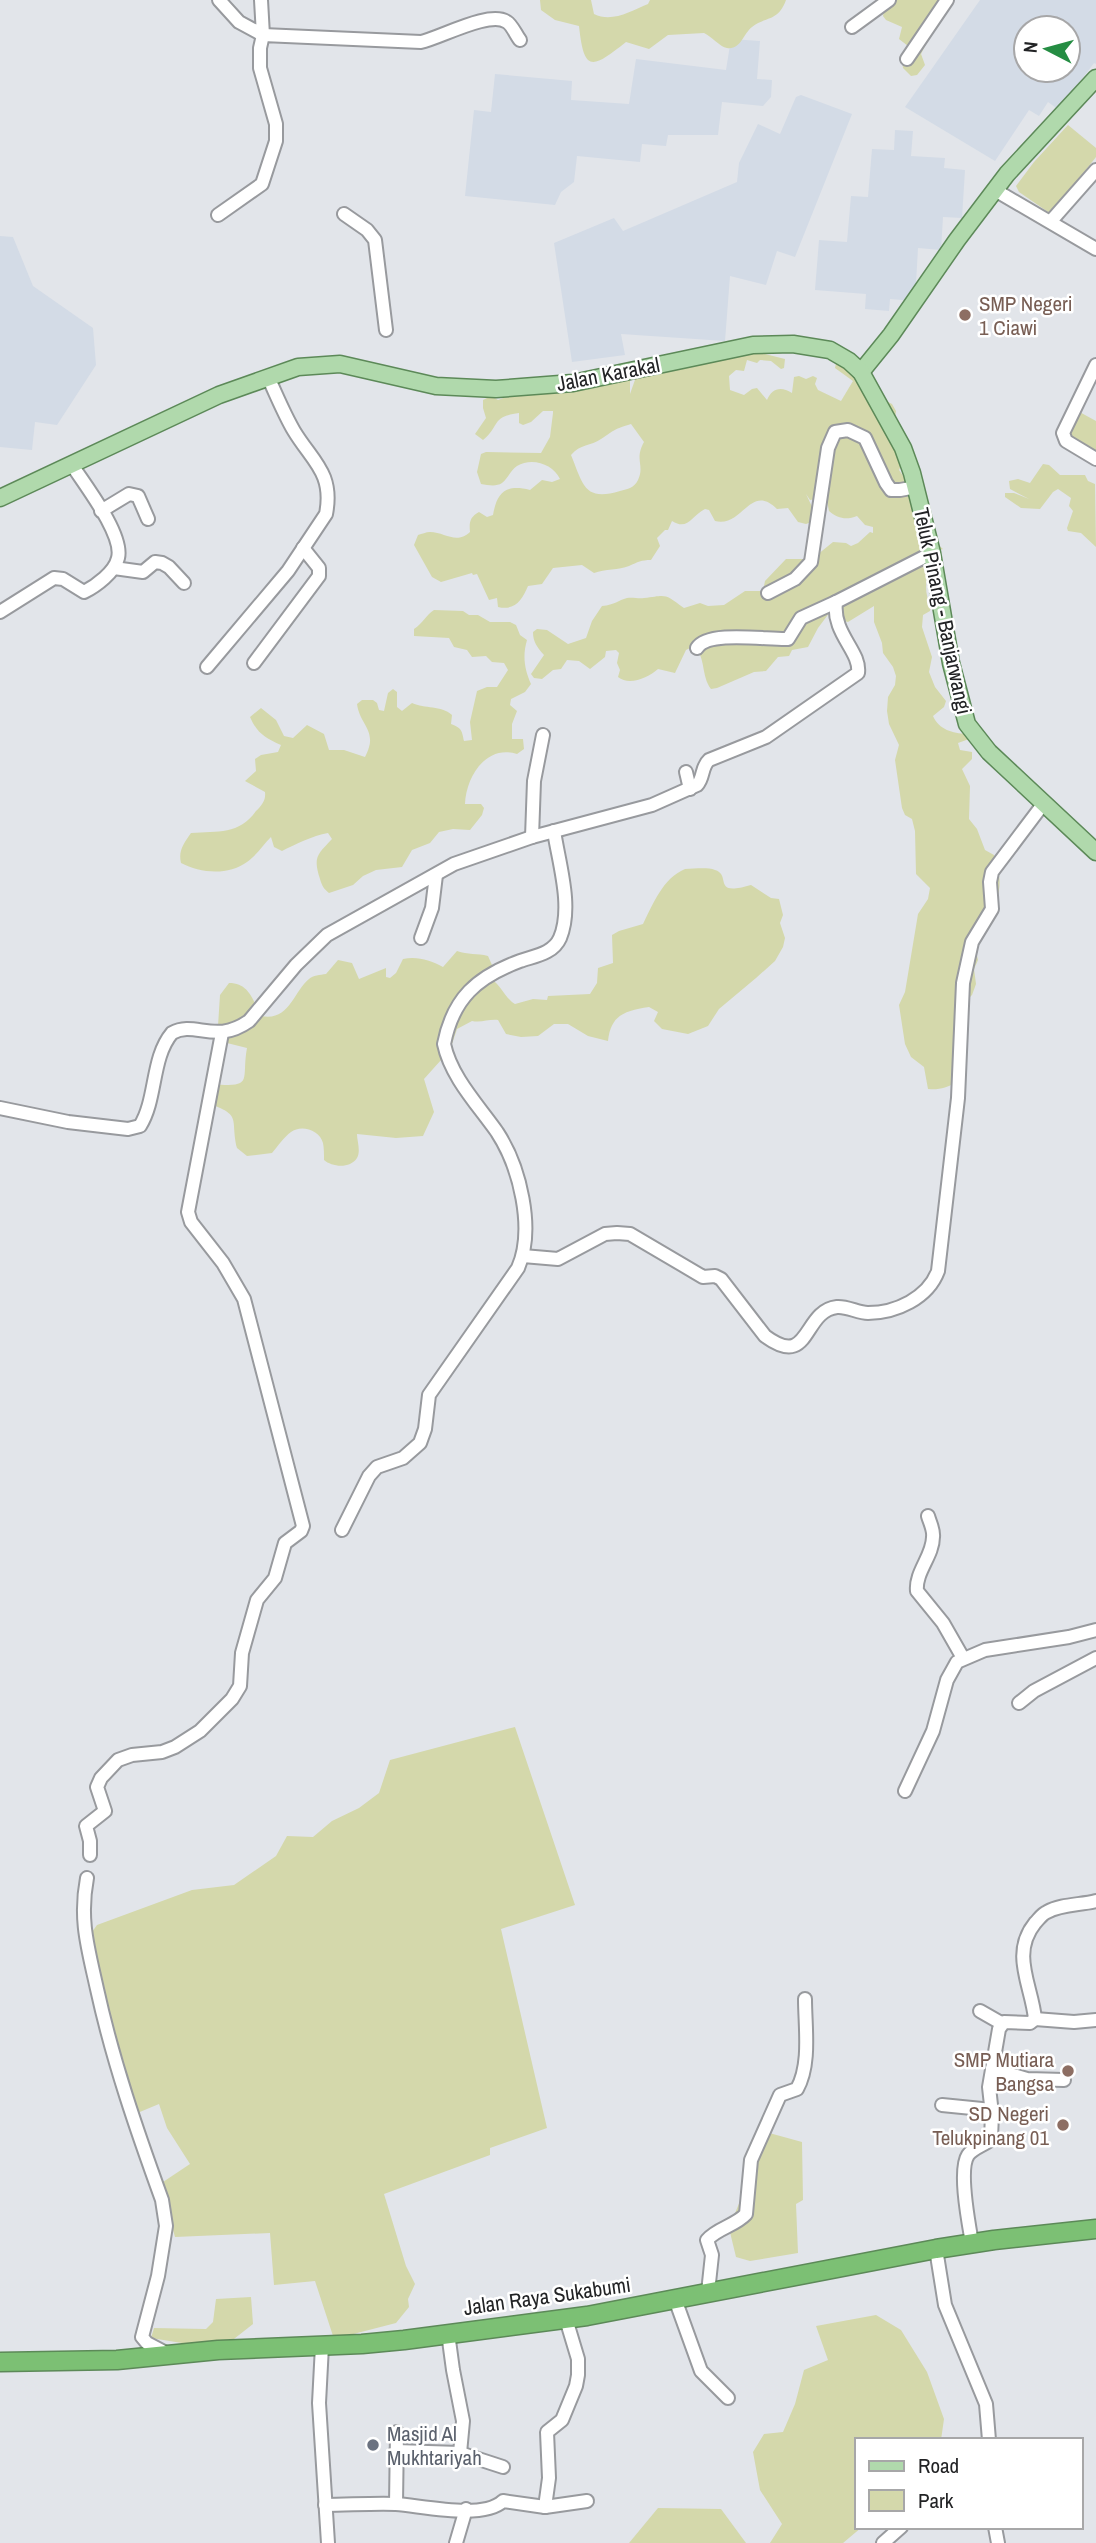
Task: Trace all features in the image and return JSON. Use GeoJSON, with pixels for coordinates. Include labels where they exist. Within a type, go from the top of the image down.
{"type":"FeatureCollection","features":[{"type":"Feature","properties":{"kind":"highway","name":"Jalan Raya Sukabumi"},"geometry":{"type":"LineString","coordinates":[[0,2362],[117,2360],[168,2354],[362,2344],[566,2319],[936,2249],[1096,2229]]}},
{"type":"Feature","properties":{"kind":"main road"},"geometry":{"type":"LineString","coordinates":[[861,372],[996,190],[1096,78]]}},
{"type":"Feature","properties":{"kind":"main road","name":"Jalan Karakal"},"geometry":{"type":"LineString","coordinates":[[0,498],[219,395],[306,366],[340,364],[436,386],[496,389],[573,383],[704,354],[780,343],[811,345],[830,350],[861,372]]}},
{"type":"Feature","properties":{"kind":"main road","name":"Teluk Pinang - Banjarwangi"},"geometry":{"type":"LineString","coordinates":[[861,372],[903,448],[916,487],[932,553],[963,716],[980,743],[1096,852]]}},
{"type":"Feature","properties":{"kind":"street"},"geometry":{"type":"LineString","coordinates":[[219,0],[239,22],[263,35],[421,42],[466,26],[498,20],[509,24],[520,40]]}},
{"type":"Feature","properties":{"kind":"street"},"geometry":{"type":"LineString","coordinates":[[218,215],[262,184],[276,141],[276,124],[260,68],[259,54],[263,35],[261,0]]}},
{"type":"Feature","properties":{"kind":"street"},"geometry":{"type":"LineString","coordinates":[[852,27],[889,0]]}},
{"type":"Feature","properties":{"kind":"street"},"geometry":{"type":"LineString","coordinates":[[907,60],[947,0]]}},
{"type":"Feature","properties":{"kind":"street"},"geometry":{"type":"LineString","coordinates":[[1051,221],[1096,170]]}},
{"type":"Feature","properties":{"kind":"street"},"geometry":{"type":"LineString","coordinates":[[996,190],[1096,249]]}},
{"type":"Feature","properties":{"kind":"street"},"geometry":{"type":"LineString","coordinates":[[344,214],[367,230],[374,240],[386,330]]}},
{"type":"Feature","properties":{"kind":"street"},"geometry":{"type":"LineString","coordinates":[[1096,365],[1063,433],[1066,441],[1096,459]]}},
{"type":"Feature","properties":{"kind":"street"},"geometry":{"type":"LineString","coordinates":[[207,667],[288,571],[326,514],[327,489],[318,463],[293,429],[268,377]]}},
{"type":"Feature","properties":{"kind":"street"},"geometry":{"type":"LineString","coordinates":[[768,593],[795,579],[811,562],[828,448],[835,432],[848,430],[861,434],[869,443],[891,490],[916,487]]}},
{"type":"Feature","properties":{"kind":"street"},"geometry":{"type":"LineString","coordinates":[[0,612],[54,578],[63,579],[84,592],[114,568],[119,550],[115,536],[72,465]]}},
{"type":"Feature","properties":{"kind":"street"},"geometry":{"type":"LineString","coordinates":[[101,511],[129,494],[134,494],[138,496],[148,519]]}},
{"type":"Feature","properties":{"kind":"street"},"geometry":{"type":"LineString","coordinates":[[254,663],[319,576],[318,568],[303,548]]}},
{"type":"Feature","properties":{"kind":"street"},"geometry":{"type":"LineString","coordinates":[[697,648],[706,640],[788,639],[801,618],[932,553]]}},
{"type":"Feature","properties":{"kind":"street"},"geometry":{"type":"LineString","coordinates":[[114,568],[143,572],[155,562],[162,563],[184,583]]}},
{"type":"Feature","properties":{"kind":"street"},"geometry":{"type":"LineString","coordinates":[[0,1108],[68,1122],[118,1128],[137,1127],[143,1121],[165,1043],[172,1032],[181,1029],[222,1033],[239,1028],[249,1021],[287,975],[327,936],[454,864],[532,837],[652,805],[690,789],[700,782],[709,760],[766,737],[858,673],[859,664],[837,624],[836,602]]}},
{"type":"Feature","properties":{"kind":"street"},"geometry":{"type":"LineString","coordinates":[[532,837],[534,781],[543,734]]}},
{"type":"Feature","properties":{"kind":"street"},"geometry":{"type":"LineString","coordinates":[[686,772],[690,789]]}},
{"type":"Feature","properties":{"kind":"street"},"geometry":{"type":"LineString","coordinates":[[523,1256],[558,1259],[605,1234],[629,1234],[702,1277],[715,1276],[721,1279],[765,1336],[788,1347],[797,1344],[821,1314],[832,1308],[841,1307],[867,1313],[888,1311],[926,1292],[938,1271],[958,1098],[963,983],[969,951],[992,909],[992,872],[1044,803]]}},
{"type":"Feature","properties":{"kind":"street"},"geometry":{"type":"LineString","coordinates":[[342,1530],[373,1471],[403,1458],[419,1443],[423,1436],[429,1395],[518,1268],[523,1256],[526,1214],[523,1197],[506,1149],[456,1072],[444,1044],[466,992],[496,971],[548,952],[559,941],[565,902],[555,831]]}},
{"type":"Feature","properties":{"kind":"street"},"geometry":{"type":"LineString","coordinates":[[421,938],[432,908],[436,875]]}},
{"type":"Feature","properties":{"kind":"street"},"geometry":{"type":"LineString","coordinates":[[90,1855],[86,1826],[105,1811],[97,1787],[106,1772],[125,1757],[168,1750],[184,1742],[212,1719],[237,1691],[241,1681],[244,1642],[257,1600],[275,1577],[285,1543],[303,1529],[302,1513],[244,1299],[223,1263],[191,1222],[188,1212],[222,1033]]}},
{"type":"Feature","properties":{"kind":"street"},"geometry":{"type":"LineString","coordinates":[[928,1516],[934,1534],[932,1547],[916,1584],[917,1591],[943,1623],[963,1658]]}},
{"type":"Feature","properties":{"kind":"street"},"geometry":{"type":"LineString","coordinates":[[905,1791],[933,1731],[947,1681],[957,1662],[975,1653],[1004,1646],[1069,1637],[1096,1630]]}},
{"type":"Feature","properties":{"kind":"street"},"geometry":{"type":"LineString","coordinates":[[1019,1703],[1034,1691],[1096,1658]]}},
{"type":"Feature","properties":{"kind":"street"},"geometry":{"type":"LineString","coordinates":[[87,1878],[83,1906],[88,1955],[112,2053],[166,2219],[158,2276],[142,2337],[153,2347],[168,2354]]}},
{"type":"Feature","properties":{"kind":"street"},"geometry":{"type":"LineString","coordinates":[[1035,2020],[1023,1964],[1023,1950],[1028,1933],[1049,1911],[1096,1901]]}},
{"type":"Feature","properties":{"kind":"street"},"geometry":{"type":"LineString","coordinates":[[708,2292],[712,2255],[708,2240],[746,2214],[751,2160],[780,2095],[797,2089],[802,2080],[805,1999]]}},
{"type":"Feature","properties":{"kind":"street"},"geometry":{"type":"LineString","coordinates":[[980,2011],[1001,2023],[1096,2020]]}},
{"type":"Feature","properties":{"kind":"street"},"geometry":{"type":"LineString","coordinates":[[972,2244],[965,2162],[972,2151],[990,2141],[992,2110],[989,2092],[1001,2023]]}},
{"type":"Feature","properties":{"kind":"street"},"geometry":{"type":"LineString","coordinates":[[992,2068],[1027,2079],[1064,2080]]}},
{"type":"Feature","properties":{"kind":"street"},"geometry":{"type":"LineString","coordinates":[[942,2105],[992,2110]]}},
{"type":"Feature","properties":{"kind":"street"},"geometry":{"type":"LineString","coordinates":[[936,2249],[945,2305],[986,2404],[989,2438]]}},
{"type":"Feature","properties":{"kind":"street"},"geometry":{"type":"LineString","coordinates":[[674,2299],[701,2371],[728,2398]]}},
{"type":"Feature","properties":{"kind":"street"},"geometry":{"type":"LineString","coordinates":[[545,2507],[549,2477],[547,2432],[562,2420],[578,2375],[578,2356],[566,2319]]}},
{"type":"Feature","properties":{"kind":"street"},"geometry":{"type":"LineString","coordinates":[[448,2333],[463,2421],[460,2453]]}},
{"type":"Feature","properties":{"kind":"street"},"geometry":{"type":"LineString","coordinates":[[322,2346],[319,2403],[328,2543]]}},
{"type":"Feature","properties":{"kind":"street"},"geometry":{"type":"LineString","coordinates":[[396,2504],[397,2432]]}},
{"type":"Feature","properties":{"kind":"street"},"geometry":{"type":"LineString","coordinates":[[396,2451],[460,2453],[503,2467]]}},
{"type":"Feature","properties":{"kind":"street"},"geometry":{"type":"LineString","coordinates":[[325,2505],[396,2504],[443,2510],[493,2509],[503,2501],[545,2507],[587,2501]]}},
{"type":"Feature","properties":{"kind":"street"},"geometry":{"type":"LineString","coordinates":[[456,2543],[466,2509]]}},
{"type":"Feature","properties":{"kind":"street"},"geometry":{"type":"LineString","coordinates":[[883,2543],[899,2529]]}},
{"type":"Feature","properties":{"kind":"shaded area"},"geometry":{"type":"Polygon","coordinates":[[[980,0],[1096,0],[1096,64],[1094,63],[1082,79],[1082,14],[1012,14],[1012,84],[1078,84],[1059,110],[1048,102],[1039,116],[1029,110],[995,161],[905,107],[980,0]]]}},
{"type":"Feature","properties":{"kind":"shaded area"},"geometry":{"type":"Polygon","coordinates":[[[731,39],[760,41],[757,79],[772,80],[771,97],[763,106],[722,102],[718,135],[668,135],[666,146],[642,144],[640,162],[577,156],[574,182],[561,192],[555,205],[465,196],[474,110],[491,112],[495,74],[572,81],[571,100],[629,104],[636,59],[726,70],[731,39]]]}},
{"type":"Feature","properties":{"kind":"shaded area"},"geometry":{"type":"Polygon","coordinates":[[[801,95],[852,114],[795,257],[777,251],[766,285],[730,276],[725,341],[621,334],[625,355],[572,362],[554,243],[614,218],[623,231],[737,182],[739,163],[758,124],[780,134],[796,97],[801,95]]]}},
{"type":"Feature","properties":{"kind":"shaded area"},"geometry":{"type":"Polygon","coordinates":[[[895,130],[913,131],[911,156],[945,158],[944,168],[965,170],[962,218],[943,217],[941,250],[918,248],[915,301],[890,299],[889,311],[865,309],[866,294],[815,290],[819,240],[847,242],[851,196],[868,197],[872,149],[894,150],[895,130]]]}},
{"type":"Feature","properties":{"kind":"shaded area"},"geometry":{"type":"Polygon","coordinates":[[[0,236],[13,237],[33,286],[93,328],[96,365],[57,425],[35,422],[32,450],[0,447],[0,236]]]}},
{"type":"Feature","properties":{"kind":"green space"},"geometry":{"type":"Polygon","coordinates":[[[540,0],[591,0],[594,14],[615,17],[648,4],[650,0],[786,0],[779,12],[752,27],[736,47],[721,46],[704,33],[668,35],[649,49],[626,42],[605,57],[592,62],[584,52],[579,26],[555,20],[541,10],[540,0]]]}},
{"type":"Feature","properties":{"kind":"green space"},"geometry":{"type":"Polygon","coordinates":[[[886,0],[948,0],[939,14],[943,19],[936,24],[921,54],[925,65],[917,75],[911,76],[903,68],[902,57],[908,46],[899,39],[902,27],[883,16],[886,0]]]}},
{"type":"Feature","properties":{"kind":"green space"},"geometry":{"type":"Polygon","coordinates":[[[1068,125],[1096,148],[1096,157],[1051,214],[1019,192],[1016,186],[1068,125]]]}},
{"type":"Feature","properties":{"kind":"green space"},"geometry":{"type":"Polygon","coordinates":[[[757,352],[785,359],[784,368],[781,369],[771,361],[760,360],[757,363],[747,360],[744,371],[736,370],[729,376],[730,390],[744,395],[757,388],[767,400],[777,389],[792,393],[794,377],[806,379],[813,376],[817,378],[815,384],[818,390],[841,401],[853,381],[835,368],[836,363],[856,366],[870,384],[874,378],[876,382],[869,391],[877,403],[888,402],[896,411],[895,419],[904,459],[899,470],[913,490],[913,510],[943,549],[932,553],[926,587],[931,605],[930,611],[923,615],[922,627],[932,657],[929,672],[935,687],[946,701],[944,707],[933,716],[943,728],[966,734],[969,739],[958,743],[960,750],[972,752],[972,759],[962,769],[970,786],[969,819],[977,829],[985,850],[994,855],[1000,880],[994,909],[974,943],[978,960],[974,969],[976,984],[967,1000],[958,1054],[967,1062],[962,1075],[948,1087],[928,1089],[924,1067],[911,1057],[905,1044],[899,1005],[905,992],[918,914],[928,899],[930,888],[916,874],[915,831],[912,819],[905,815],[902,808],[895,760],[899,745],[889,724],[887,711],[888,697],[895,685],[896,676],[883,653],[874,622],[874,606],[848,622],[844,621],[842,608],[833,608],[808,647],[792,650],[789,656],[778,657],[766,671],[754,672],[717,688],[711,689],[708,684],[698,650],[694,646],[686,650],[675,673],[658,669],[633,681],[618,677],[619,653],[616,650],[606,651],[605,657],[590,669],[579,661],[567,660],[561,669],[553,670],[542,679],[534,678],[531,674],[544,655],[534,639],[533,632],[537,629],[547,630],[568,644],[586,638],[592,621],[602,606],[627,598],[665,596],[684,608],[700,603],[708,606],[724,605],[745,591],[763,591],[765,581],[786,559],[812,559],[833,542],[851,546],[870,532],[873,533],[873,527],[865,525],[857,516],[836,516],[829,511],[827,501],[823,498],[810,500],[806,494],[815,513],[814,521],[806,524],[798,522],[788,508],[777,509],[760,500],[725,521],[715,521],[709,510],[705,509],[686,523],[677,524],[672,521],[668,530],[657,538],[660,546],[651,560],[594,573],[582,565],[553,568],[542,584],[528,586],[517,603],[504,608],[498,607],[497,598],[489,600],[477,574],[441,582],[432,577],[414,545],[418,535],[427,532],[455,538],[465,536],[470,532],[474,516],[479,512],[487,517],[493,515],[500,495],[509,489],[530,490],[542,480],[552,482],[560,479],[547,466],[529,462],[517,466],[500,484],[481,484],[477,472],[481,454],[541,453],[550,437],[553,413],[543,411],[531,422],[523,425],[519,423],[519,413],[504,417],[483,440],[475,434],[486,418],[483,400],[491,396],[498,400],[517,393],[528,395],[630,375],[630,394],[636,377],[658,375],[669,367],[686,368],[698,362],[757,352]],[[631,424],[578,449],[571,455],[586,488],[599,494],[608,494],[628,489],[636,483],[640,475],[640,453],[644,442],[631,424]]]}},
{"type":"Feature","properties":{"kind":"green space"},"geometry":{"type":"Polygon","coordinates":[[[1074,409],[1096,421],[1096,454],[1074,444],[1066,426],[1074,409]]]}},
{"type":"Feature","properties":{"kind":"green space"},"geometry":{"type":"Polygon","coordinates":[[[1043,464],[1049,465],[1060,475],[1085,475],[1088,481],[1095,484],[1096,547],[1081,533],[1068,531],[1073,511],[1069,506],[1071,498],[1058,489],[1040,509],[1021,508],[1005,497],[1005,493],[1014,493],[1029,499],[1010,489],[1009,481],[1018,479],[1030,483],[1043,464]]]}},
{"type":"Feature","properties":{"kind":"green space"},"geometry":{"type":"Polygon","coordinates":[[[434,610],[463,611],[490,622],[510,622],[516,625],[520,635],[527,640],[525,663],[531,684],[525,692],[511,699],[510,705],[517,711],[512,724],[512,739],[523,739],[524,749],[517,754],[496,754],[488,758],[474,773],[466,793],[465,804],[481,804],[484,808],[470,830],[439,832],[430,843],[412,850],[402,867],[376,870],[353,885],[329,893],[324,889],[317,866],[320,853],[332,839],[328,833],[282,851],[274,847],[271,837],[250,860],[223,871],[205,871],[181,863],[181,851],[191,833],[235,828],[249,819],[263,802],[265,792],[245,781],[256,771],[255,759],[278,752],[281,745],[262,734],[253,723],[250,717],[261,708],[276,720],[284,736],[293,738],[307,725],[324,734],[329,750],[344,750],[365,757],[370,741],[357,704],[362,700],[373,700],[379,710],[384,711],[388,693],[393,689],[397,692],[397,707],[402,711],[412,703],[448,712],[452,715],[451,724],[461,730],[464,741],[472,740],[470,722],[477,691],[497,687],[508,670],[504,663],[492,662],[486,656],[472,657],[467,650],[454,647],[449,638],[414,636],[414,629],[434,610]]]}},
{"type":"Feature","properties":{"kind":"green space"},"geometry":{"type":"Polygon","coordinates":[[[685,869],[715,870],[722,876],[724,884],[731,888],[751,885],[771,898],[779,899],[783,915],[780,923],[785,938],[775,961],[719,1009],[708,1026],[688,1034],[662,1029],[654,1021],[658,1012],[649,1007],[632,1010],[620,1016],[612,1025],[608,1041],[588,1036],[568,1024],[554,1024],[538,1036],[521,1037],[506,1034],[498,1020],[472,1021],[457,1029],[450,1050],[424,1079],[434,1112],[423,1136],[396,1138],[357,1134],[357,1158],[346,1165],[336,1165],[324,1160],[321,1138],[305,1129],[291,1132],[272,1153],[247,1156],[237,1148],[231,1115],[208,1103],[212,1084],[235,1085],[243,1080],[245,1075],[247,1048],[227,1043],[218,1026],[220,995],[229,983],[246,989],[261,1016],[270,1017],[285,1010],[309,979],[326,974],[338,960],[352,963],[359,979],[386,968],[386,977],[390,978],[396,973],[403,959],[423,959],[443,967],[457,951],[488,956],[492,965],[491,979],[515,1004],[533,999],[547,1000],[548,996],[590,994],[597,983],[598,968],[613,963],[612,935],[643,924],[665,885],[685,869]]]}},
{"type":"Feature","properties":{"kind":"green space"},"geometry":{"type":"Polygon","coordinates":[[[515,1727],[575,1905],[501,1929],[547,2128],[490,2148],[490,2155],[384,2194],[406,2266],[415,2284],[408,2299],[409,2307],[396,2323],[334,2339],[315,2281],[274,2285],[270,2233],[175,2237],[160,2184],[190,2164],[167,2128],[159,2104],[135,2114],[105,2036],[92,1932],[97,1925],[192,1890],[234,1885],[276,1856],[287,1836],[313,1837],[332,1821],[359,1808],[379,1793],[390,1760],[515,1727]]]}},
{"type":"Feature","properties":{"kind":"green space"},"geometry":{"type":"Polygon","coordinates":[[[762,2131],[802,2142],[803,2200],[796,2204],[798,2253],[750,2261],[736,2257],[729,2228],[740,2201],[750,2145],[762,2131]]]}},
{"type":"Feature","properties":{"kind":"green space"},"geometry":{"type":"Polygon","coordinates":[[[251,2297],[253,2324],[225,2346],[194,2345],[151,2338],[154,2328],[206,2329],[213,2322],[216,2299],[251,2297]]]}},
{"type":"Feature","properties":{"kind":"green space"},"geometry":{"type":"Polygon","coordinates":[[[876,2315],[901,2330],[927,2372],[944,2419],[941,2438],[855,2438],[855,2529],[860,2529],[843,2543],[770,2543],[782,2524],[760,2490],[753,2452],[764,2434],[783,2432],[795,2404],[804,2370],[828,2360],[816,2326],[876,2315]]]}},
{"type":"Feature","properties":{"kind":"green space"},"geometry":{"type":"Polygon","coordinates":[[[658,2508],[721,2509],[746,2543],[629,2543],[658,2508]]]}},
{"type":"Feature","properties":{"kind":"place","name":"SMP Negeri 1 Ciawi"},"geometry":{"type":"Point","coordinates":[965,315]}},
{"type":"Feature","properties":{"kind":"place","name":"SMP Mutiara Bangsa"},"geometry":{"type":"Point","coordinates":[1068,2071]}},
{"type":"Feature","properties":{"kind":"place","name":"SD Negeri Telukpinang 01"},"geometry":{"type":"Point","coordinates":[1063,2125]}},
{"type":"Feature","properties":{"kind":"place","name":"Masjid Al Mukhtariyah"},"geometry":{"type":"Point","coordinates":[373,2445]}}]}
